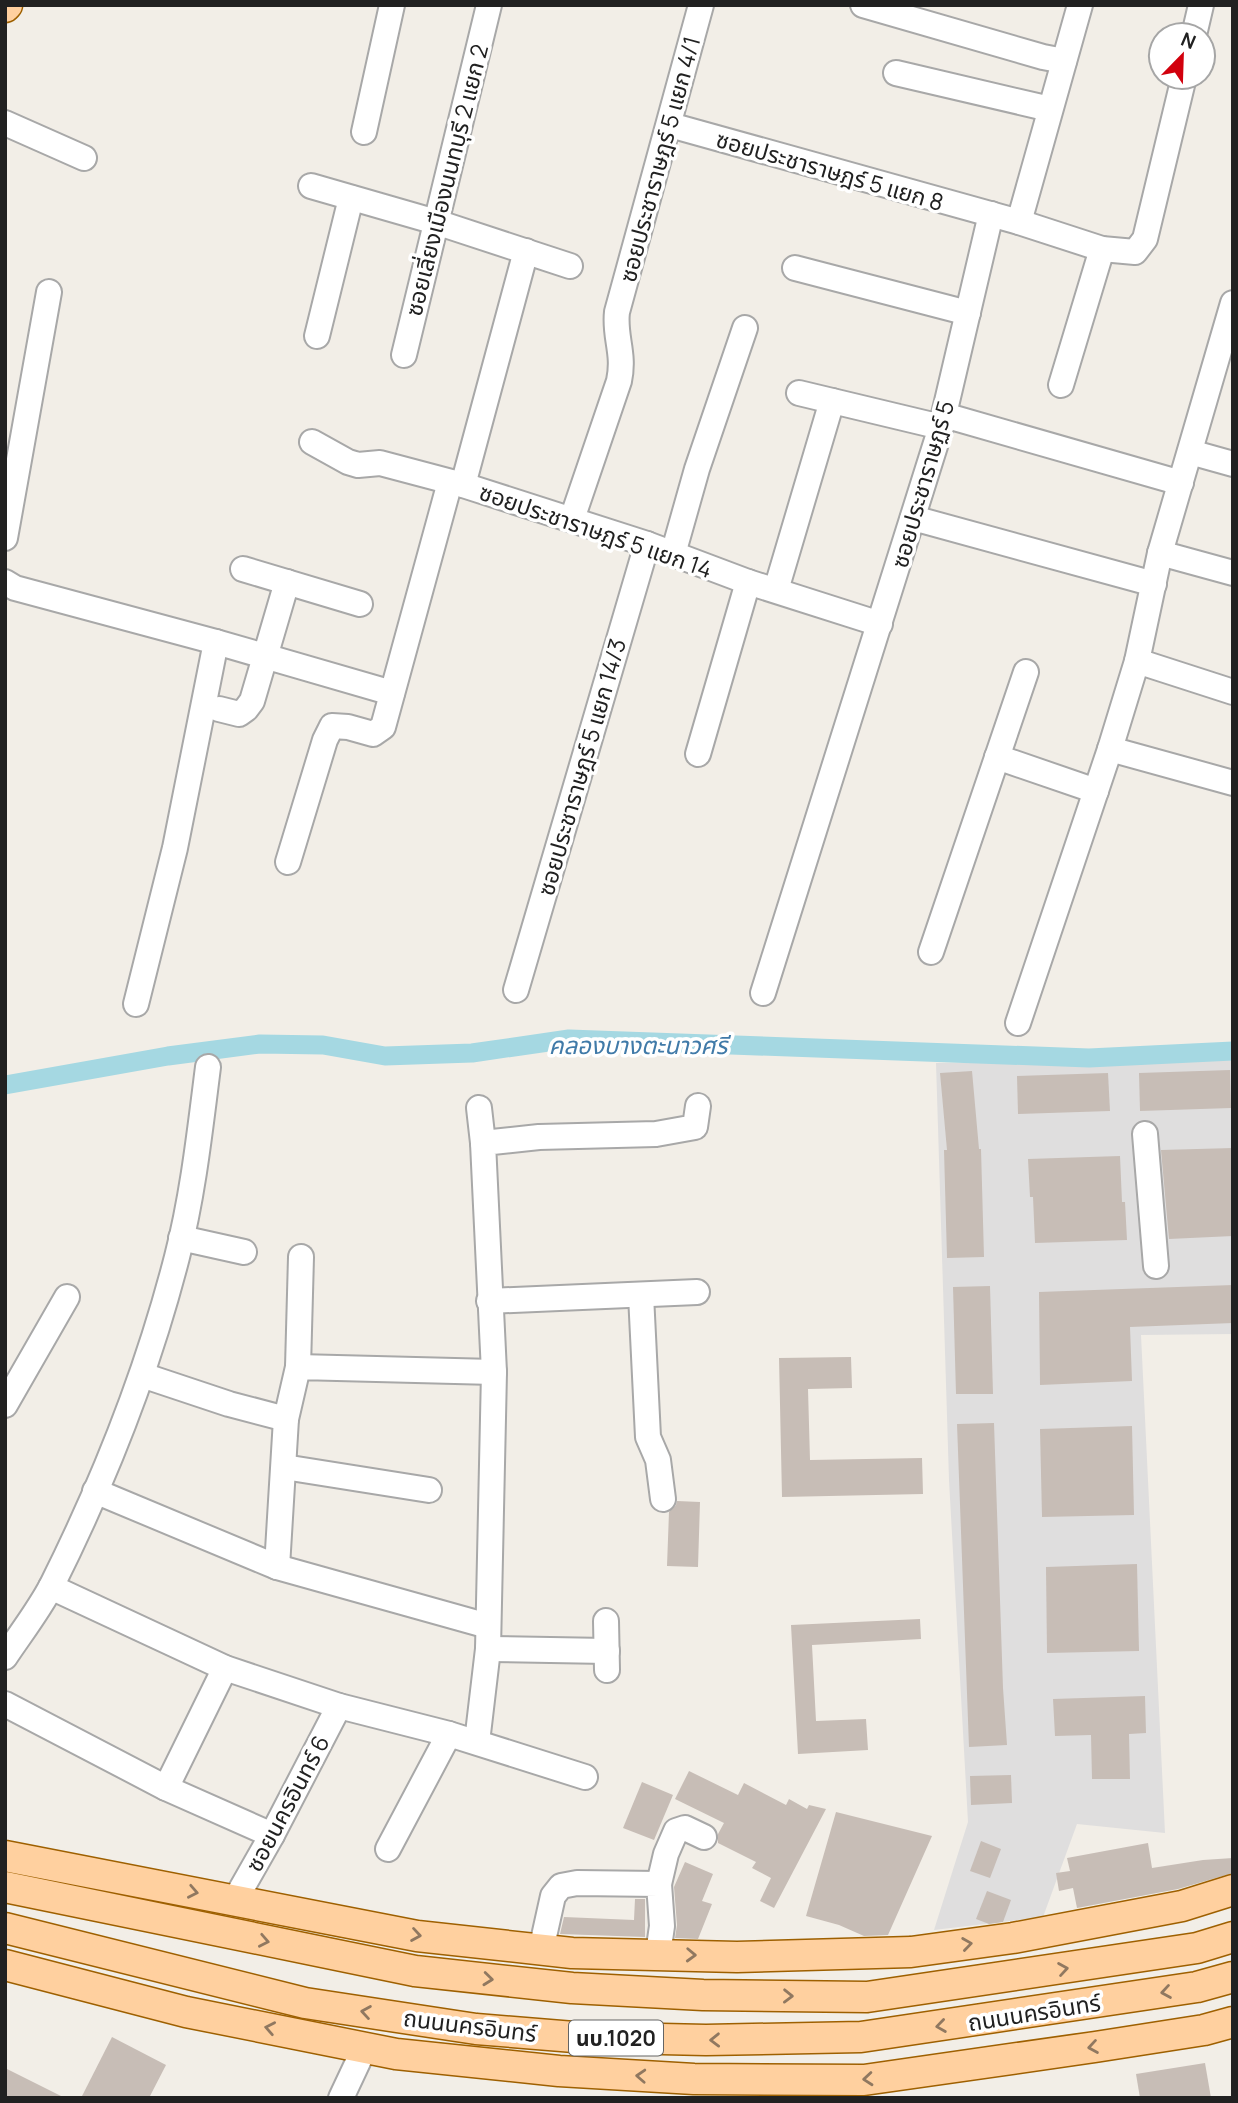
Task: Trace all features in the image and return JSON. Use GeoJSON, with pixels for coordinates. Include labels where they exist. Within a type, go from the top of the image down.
{"type":"FeatureCollection","features":[{"type":"Feature","properties":{"kind":"main road"},"geometry":{"type":"LineString","coordinates":[[5,1856],[417,1936],[541,1950],[737,1957],[911,1952],[1013,1938],[1182,1906],[1233,1890]]}},
{"type":"Feature","properties":{"kind":"main road"},"geometry":{"type":"LineString","coordinates":[[5,1864],[190,1915],[209,1930]]}},
{"type":"Feature","properties":{"kind":"main road","name":"ถนนนครอินทร์"},"geometry":{"type":"LineString","coordinates":[[5,1888],[415,1971],[572,1988],[703,1995],[867,1997],[1196,1948],[1233,1937]]}},
{"type":"Feature","properties":{"kind":"main road","name":"ถนนนครอินทร์"},"geometry":{"type":"LineString","coordinates":[[5,1928],[305,2003],[476,2029],[574,2037],[706,2040],[861,2037],[1197,1987],[1233,1977]]}},
{"type":"Feature","properties":{"kind":"main road"},"geometry":{"type":"LineString","coordinates":[[5,1951],[139,1974],[170,1977],[186,1973]]}},
{"type":"Feature","properties":{"kind":"main road","name":"ถนนนครอินทร์"},"geometry":{"type":"LineString","coordinates":[[5,1965],[186,2012],[396,2054],[559,2071],[694,2079],[864,2080],[1204,2030],[1233,2022]]}},
{"type":"Feature","properties":{"kind":"street"},"geometry":{"type":"LineString","coordinates":[[364,132],[392,5]]}},
{"type":"Feature","properties":{"kind":"street","name":"ซอยเลี่ยงเมืองนนทบุรี 2 แยก 2"},"geometry":{"type":"LineString","coordinates":[[404,355],[489,5]]}},
{"type":"Feature","properties":{"kind":"street","name":"ซอยประชาราษฎร์ 5 แยก 4/1"},"geometry":{"type":"LineString","coordinates":[[572,519],[619,381],[622,364],[615,323],[617,312],[701,5]]}},
{"type":"Feature","properties":{"kind":"street"},"geometry":{"type":"LineString","coordinates":[[863,5],[1064,61]]}},
{"type":"Feature","properties":{"kind":"street"},"geometry":{"type":"LineString","coordinates":[[1020,222],[1080,5]]}},
{"type":"Feature","properties":{"kind":"street"},"geometry":{"type":"LineString","coordinates":[[896,73],[1050,109]]}},
{"type":"Feature","properties":{"kind":"street"},"geometry":{"type":"LineString","coordinates":[[991,215],[1102,249],[1135,253],[1145,239],[1181,91]]}},
{"type":"Feature","properties":{"kind":"street"},"geometry":{"type":"LineString","coordinates":[[5,123],[84,158]]}},
{"type":"Feature","properties":{"kind":"street","name":"ซอยประชาราษฎร์ 5 แยก 8"},"geometry":{"type":"LineString","coordinates":[[670,125],[991,215]]}},
{"type":"Feature","properties":{"kind":"street"},"geometry":{"type":"LineString","coordinates":[[311,186],[436,222],[570,266]]}},
{"type":"Feature","properties":{"kind":"street"},"geometry":{"type":"LineString","coordinates":[[317,336],[351,198]]}},
{"type":"Feature","properties":{"kind":"street","name":"ซอยประชาราษฏร์ 5"},"geometry":{"type":"LineString","coordinates":[[764,993],[942,421],[991,215]]}},
{"type":"Feature","properties":{"kind":"street"},"geometry":{"type":"LineString","coordinates":[[1061,386],[1102,249]]}},
{"type":"Feature","properties":{"kind":"street"},"geometry":{"type":"LineString","coordinates":[[288,862],[325,740],[332,726],[373,734],[380,732],[383,727],[526,251]]}},
{"type":"Feature","properties":{"kind":"street"},"geometry":{"type":"LineString","coordinates":[[795,268],[968,313]]}},
{"type":"Feature","properties":{"kind":"street"},"geometry":{"type":"LineString","coordinates":[[5,538],[49,292]]}},
{"type":"Feature","properties":{"kind":"street"},"geometry":{"type":"LineString","coordinates":[[1018,1023],[1137,661],[1160,553],[1190,452],[1226,352],[1233,303]]}},
{"type":"Feature","properties":{"kind":"street"},"geometry":{"type":"LineString","coordinates":[[673,554],[697,469],[745,328]]}},
{"type":"Feature","properties":{"kind":"street"},"geometry":{"type":"LineString","coordinates":[[799,393],[942,421],[1181,484]]}},
{"type":"Feature","properties":{"kind":"street"},"geometry":{"type":"LineString","coordinates":[[776,590],[832,401]]}},
{"type":"Feature","properties":{"kind":"street","name":"ซอยประชาราษฎร์ 5 แยก 14"},"geometry":{"type":"LineString","coordinates":[[312,442],[348,462],[358,465],[380,463],[457,483],[572,519],[748,582],[880,624]]}},
{"type":"Feature","properties":{"kind":"street"},"geometry":{"type":"LineString","coordinates":[[1190,452],[1233,464]]}},
{"type":"Feature","properties":{"kind":"street"},"geometry":{"type":"LineString","coordinates":[[913,518],[1154,584]]}},
{"type":"Feature","properties":{"kind":"street","name":"ซอยประชาราษฎร์ 5 แยก 14/3"},"geometry":{"type":"LineString","coordinates":[[516,990],[647,544]]}},
{"type":"Feature","properties":{"kind":"street"},"geometry":{"type":"LineString","coordinates":[[1160,553],[1233,573]]}},
{"type":"Feature","properties":{"kind":"street"},"geometry":{"type":"LineString","coordinates":[[243,569],[360,604]]}},
{"type":"Feature","properties":{"kind":"street"},"geometry":{"type":"LineString","coordinates":[[5,582],[15,588],[393,693]]}},
{"type":"Feature","properties":{"kind":"street"},"geometry":{"type":"LineString","coordinates":[[219,709],[239,714],[252,701],[287,582]]}},
{"type":"Feature","properties":{"kind":"street"},"geometry":{"type":"LineString","coordinates":[[698,754],[748,582]]}},
{"type":"Feature","properties":{"kind":"street"},"geometry":{"type":"LineString","coordinates":[[136,1004],[175,848],[216,642]]}},
{"type":"Feature","properties":{"kind":"street"},"geometry":{"type":"LineString","coordinates":[[1137,661],[1233,692]]}},
{"type":"Feature","properties":{"kind":"street"},"geometry":{"type":"LineString","coordinates":[[931,952],[1026,672]]}},
{"type":"Feature","properties":{"kind":"street"},"geometry":{"type":"LineString","coordinates":[[1110,749],[1233,783]]}},
{"type":"Feature","properties":{"kind":"street"},"geometry":{"type":"LineString","coordinates":[[997,757],[1096,792]]}},
{"type":"Feature","properties":{"kind":"street"},"geometry":{"type":"LineString","coordinates":[[5,1657],[51,1587],[95,1491],[142,1375],[181,1238],[197,1153],[208,1067]]}},
{"type":"Feature","properties":{"kind":"street"},"geometry":{"type":"LineString","coordinates":[[483,1143],[539,1137],[656,1134],[695,1126],[698,1105]]}},
{"type":"Feature","properties":{"kind":"street"},"geometry":{"type":"LineString","coordinates":[[477,1742],[488,1637],[494,1372],[480,1108]]}},
{"type":"Feature","properties":{"kind":"street"},"geometry":{"type":"LineString","coordinates":[[1145,1134],[1156,1266]]}},
{"type":"Feature","properties":{"kind":"street"},"geometry":{"type":"LineString","coordinates":[[181,1238],[244,1252]]}},
{"type":"Feature","properties":{"kind":"street"},"geometry":{"type":"LineString","coordinates":[[277,1567],[286,1419],[298,1367],[301,1257]]}},
{"type":"Feature","properties":{"kind":"street"},"geometry":{"type":"LineString","coordinates":[[489,1301],[697,1292]]}},
{"type":"Feature","properties":{"kind":"street"},"geometry":{"type":"LineString","coordinates":[[642,1295],[648,1437],[658,1460],[663,1499]]}},
{"type":"Feature","properties":{"kind":"street"},"geometry":{"type":"LineString","coordinates":[[5,1405],[67,1297]]}},
{"type":"Feature","properties":{"kind":"street"},"geometry":{"type":"LineString","coordinates":[[298,1367],[494,1372]]}},
{"type":"Feature","properties":{"kind":"street"},"geometry":{"type":"LineString","coordinates":[[142,1375],[229,1404],[286,1419]]}},
{"type":"Feature","properties":{"kind":"street"},"geometry":{"type":"LineString","coordinates":[[284,1467],[429,1490]]}},
{"type":"Feature","properties":{"kind":"street"},"geometry":{"type":"LineString","coordinates":[[95,1491],[277,1567],[488,1637],[607,1660],[606,1621]]}},
{"type":"Feature","properties":{"kind":"street"},"geometry":{"type":"LineString","coordinates":[[51,1587],[225,1668],[339,1706],[477,1742],[585,1777]]}},
{"type":"Feature","properties":{"kind":"street"},"geometry":{"type":"LineString","coordinates":[[166,1787],[225,1668]]}},
{"type":"Feature","properties":{"kind":"street"},"geometry":{"type":"LineString","coordinates":[[5,1704],[166,1787],[272,1835]]}},
{"type":"Feature","properties":{"kind":"street","name":"ซอยนครอินทร์ 6"},"geometry":{"type":"LineString","coordinates":[[235,1900],[339,1706]]}},
{"type":"Feature","properties":{"kind":"street"},"geometry":{"type":"LineString","coordinates":[[388,1849],[449,1734]]}},
{"type":"Feature","properties":{"kind":"street"},"geometry":{"type":"LineString","coordinates":[[658,1954],[662,1926],[659,1884],[666,1854],[676,1831],[685,1828],[704,1837]]}},
{"type":"Feature","properties":{"kind":"street"},"geometry":{"type":"LineString","coordinates":[[541,1950],[554,1896],[561,1886],[577,1883],[659,1884]]}},
{"type":"Feature","properties":{"kind":"street"},"geometry":{"type":"LineString","coordinates":[[341,2098],[365,2047]]}},
{"type":"Feature","properties":{"kind":"shaded area"},"geometry":{"type":"Polygon","coordinates":[[[1233,1060],[1233,1334],[1141,1335],[1165,1833],[1077,1824],[1043,1917],[934,1930],[968,1822],[949,1480],[936,1063],[1233,1060]]]}},
{"type":"Feature","properties":{"kind":"building"},"geometry":{"type":"Polygon","coordinates":[[[1230,1070],[1231,1108],[1140,1111],[1139,1073],[1230,1070]]]}},
{"type":"Feature","properties":{"kind":"building"},"geometry":{"type":"Polygon","coordinates":[[[972,1071],[981,1149],[984,1257],[947,1258],[944,1150],[947,1150],[940,1073],[972,1071]]]}},
{"type":"Feature","properties":{"kind":"building"},"geometry":{"type":"Polygon","coordinates":[[[1108,1073],[1110,1111],[1018,1114],[1017,1076],[1108,1073]]]}},
{"type":"Feature","properties":{"kind":"building"},"geometry":{"type":"Polygon","coordinates":[[[1233,1148],[1233,1236],[1169,1239],[1161,1150],[1233,1148]]]}},
{"type":"Feature","properties":{"kind":"building"},"geometry":{"type":"Polygon","coordinates":[[[1120,1156],[1127,1240],[1035,1243],[1028,1159],[1120,1156]]]}},
{"type":"Feature","properties":{"kind":"building"},"geometry":{"type":"Polygon","coordinates":[[[1233,1285],[1233,1323],[1130,1327],[1132,1381],[1040,1385],[1039,1292],[1233,1285]]]}},
{"type":"Feature","properties":{"kind":"building"},"geometry":{"type":"Polygon","coordinates":[[[990,1286],[993,1394],[956,1394],[953,1287],[990,1286]]]}},
{"type":"Feature","properties":{"kind":"building"},"geometry":{"type":"Polygon","coordinates":[[[851,1357],[852,1388],[808,1389],[810,1460],[922,1458],[923,1494],[782,1497],[779,1358],[851,1357]]]}},
{"type":"Feature","properties":{"kind":"building"},"geometry":{"type":"Polygon","coordinates":[[[994,1423],[1007,1745],[969,1747],[957,1424],[994,1423]]]}},
{"type":"Feature","properties":{"kind":"building"},"geometry":{"type":"Polygon","coordinates":[[[1132,1426],[1134,1515],[1042,1517],[1040,1429],[1132,1426]]]}},
{"type":"Feature","properties":{"kind":"building"},"geometry":{"type":"Polygon","coordinates":[[[677,1501],[700,1502],[698,1567],[667,1566],[669,1512],[677,1501]]]}},
{"type":"Feature","properties":{"kind":"building"},"geometry":{"type":"Polygon","coordinates":[[[1137,1564],[1139,1651],[1047,1653],[1046,1567],[1137,1564]]]}},
{"type":"Feature","properties":{"kind":"building"},"geometry":{"type":"Polygon","coordinates":[[[920,1619],[921,1639],[812,1645],[816,1721],[866,1719],[868,1750],[798,1754],[791,1625],[920,1619]]]}},
{"type":"Feature","properties":{"kind":"building"},"geometry":{"type":"Polygon","coordinates":[[[1145,1696],[1146,1733],[1129,1734],[1130,1779],[1092,1779],[1091,1735],[1055,1736],[1053,1699],[1145,1696]]]}},
{"type":"Feature","properties":{"kind":"building"},"geometry":{"type":"Polygon","coordinates":[[[689,1771],[738,1795],[744,1783],[786,1805],[789,1799],[807,1809],[809,1805],[826,1809],[774,1908],[760,1901],[771,1878],[752,1868],[756,1862],[718,1843],[718,1834],[724,1823],[675,1799],[689,1771]]]}},
{"type":"Feature","properties":{"kind":"building"},"geometry":{"type":"Polygon","coordinates":[[[1011,1775],[1012,1803],[971,1805],[970,1776],[1011,1775]]]}},
{"type":"Feature","properties":{"kind":"building"},"geometry":{"type":"Polygon","coordinates":[[[642,1782],[673,1795],[654,1840],[623,1828],[642,1782]]]}},
{"type":"Feature","properties":{"kind":"building"},"geometry":{"type":"Polygon","coordinates":[[[836,1812],[932,1836],[888,1935],[864,1936],[839,1925],[806,1916],[836,1812]]]}},
{"type":"Feature","properties":{"kind":"building"},"geometry":{"type":"Polygon","coordinates":[[[981,1841],[1001,1849],[990,1878],[970,1871],[981,1841]]]}},
{"type":"Feature","properties":{"kind":"building"},"geometry":{"type":"Polygon","coordinates":[[[1148,1843],[1152,1868],[1233,1858],[1233,1873],[1178,1889],[1077,1908],[1073,1888],[1059,1891],[1056,1873],[1070,1871],[1067,1858],[1148,1843]]]}},
{"type":"Feature","properties":{"kind":"building"},"geometry":{"type":"Polygon","coordinates":[[[685,1862],[713,1874],[702,1901],[712,1904],[698,1939],[675,1938],[677,1925],[674,1887],[685,1862]]]}},
{"type":"Feature","properties":{"kind":"building"},"geometry":{"type":"Polygon","coordinates":[[[987,1891],[1011,1900],[1003,1922],[989,1924],[976,1919],[987,1891]]]}},
{"type":"Feature","properties":{"kind":"building"},"geometry":{"type":"Polygon","coordinates":[[[635,1899],[645,1899],[645,1937],[560,1934],[564,1917],[634,1920],[635,1899]]]}},
{"type":"Feature","properties":{"kind":"building"},"geometry":{"type":"Polygon","coordinates":[[[112,2037],[166,2065],[149,2098],[81,2098],[112,2037]]]}},
{"type":"Feature","properties":{"kind":"building"},"geometry":{"type":"Polygon","coordinates":[[[1205,2063],[1211,2098],[1140,2098],[1136,2074],[1205,2063]]]}},
{"type":"Feature","properties":{"kind":"building"},"geometry":{"type":"Polygon","coordinates":[[[5,2068],[65,2098],[5,2098],[5,2068]]]}},
{"type":"Feature","properties":{"kind":"waterway","name":"คลองบางตะนาวศรี"},"geometry":{"type":"LineString","coordinates":[[5,1085],[168,1056],[260,1044],[323,1045],[385,1056],[472,1053],[569,1039],[1089,1058],[1233,1051]]}}]}
